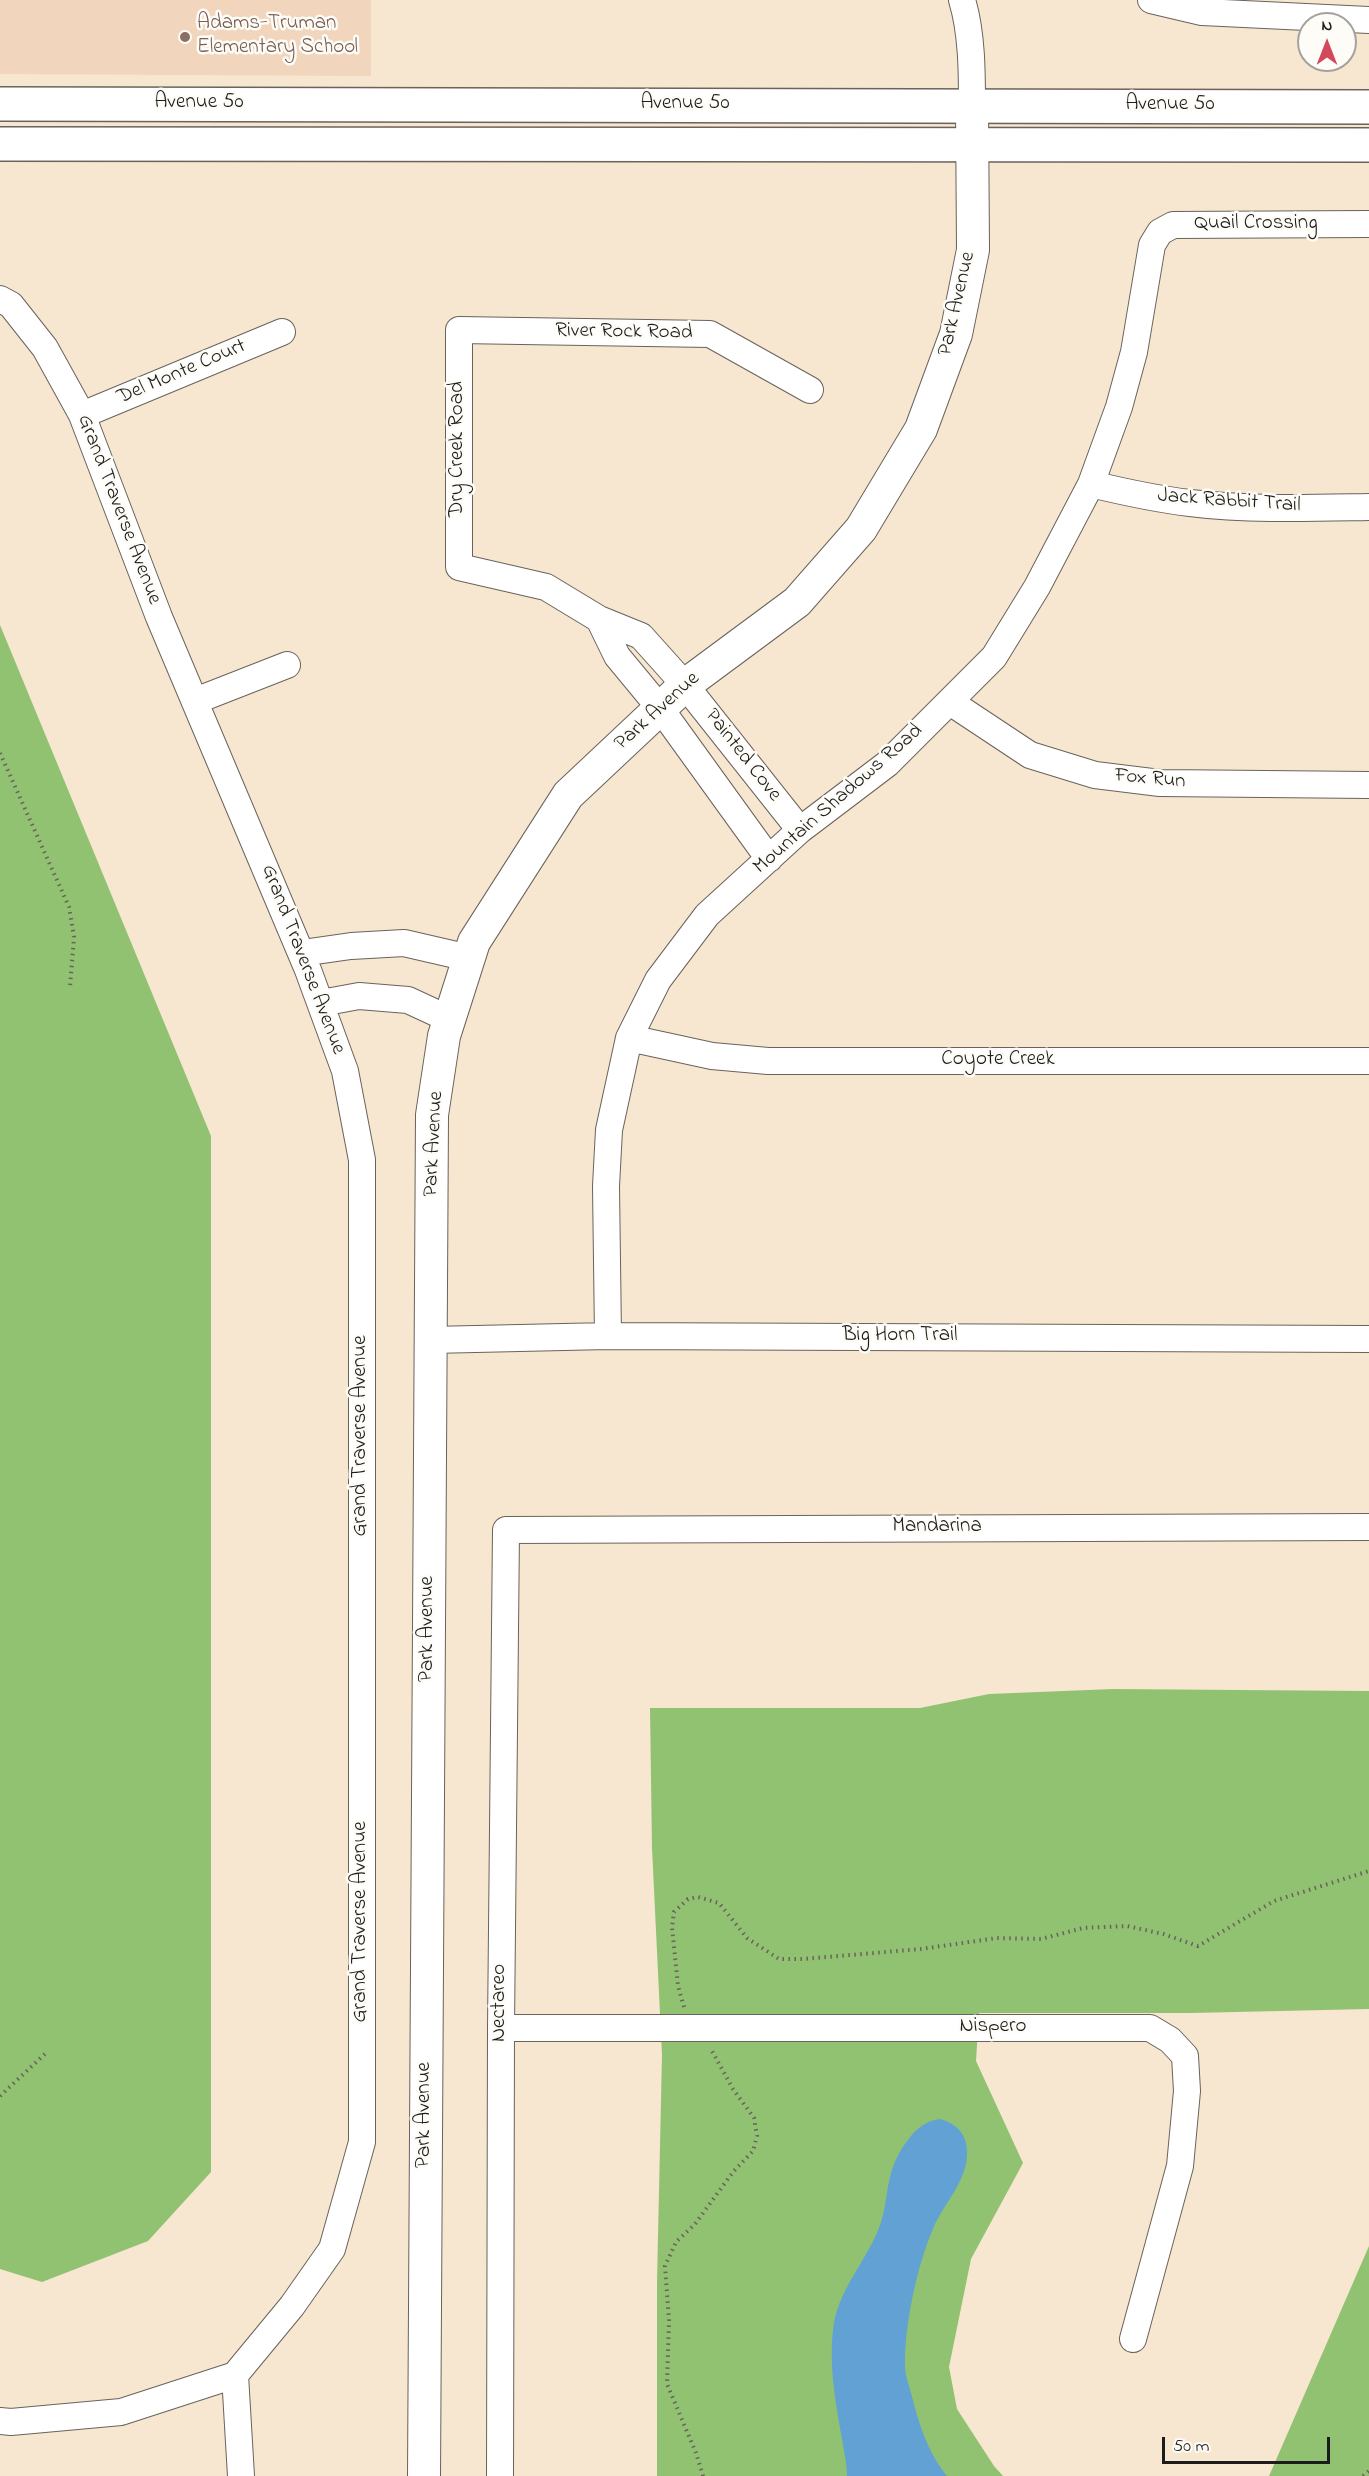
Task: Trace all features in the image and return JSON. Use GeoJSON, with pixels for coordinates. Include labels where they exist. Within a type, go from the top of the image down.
{"type":"FeatureCollection","features":[{"type":"Feature","properties":{"kind":"main road","name":"Avenue 50"},"geometry":{"type":"LineString","coordinates":[[0,104],[1369,107]]}},
{"type":"Feature","properties":{"kind":"main road","name":"Avenue 50"},"geometry":{"type":"LineString","coordinates":[[0,144],[1369,145]]}},
{"type":"Feature","properties":{"kind":"street","name":"Park Avenue"},"geometry":{"type":"LineString","coordinates":[[424,2476],[432,1115],[444,1036],[474,942],[568,795],[685,685],[797,602],[861,528],[921,429],[956,334],[973,250],[972,75],[962,0]]}},
{"type":"Feature","properties":{"kind":"street"},"geometry":{"type":"LineString","coordinates":[[1151,0],[1202,12],[1369,20]]}},
{"type":"Feature","properties":{"kind":"street","name":"Quail Crossing"},"geometry":{"type":"LineString","coordinates":[[1152,244],[1160,232],[1173,225],[1369,224]]}},
{"type":"Feature","properties":{"kind":"street","name":"Mountain Shadows Road"},"geometry":{"type":"LineString","coordinates":[[608,1336],[606,1186],[609,1130],[629,1038],[658,980],[707,915],[800,830],[887,764],[994,657],[1037,587],[1091,484],[1119,406],[1134,352],[1152,244]]}},
{"type":"Feature","properties":{"kind":"street","name":"Grand Traverse Avenue"},"geometry":{"type":"LineString","coordinates":[[0,299],[10,305],[45,348],[82,415],[159,617],[321,1003],[345,1071],[362,1160],[362,2142],[332,2249],[292,2306],[235,2375]]}},
{"type":"Feature","properties":{"kind":"street","name":"River Rock Road"},"geometry":{"type":"LineString","coordinates":[[459,330],[710,334],[810,390]]}},
{"type":"Feature","properties":{"kind":"street","name":"Dry Creek Road"},"geometry":{"type":"LineString","coordinates":[[459,330],[459,567]]}},
{"type":"Feature","properties":{"kind":"street","name":"Del Monte Court"},"geometry":{"type":"LineString","coordinates":[[82,415],[282,332]]}},
{"type":"Feature","properties":{"kind":"street","name":"Jack Rabbit Trail"},"geometry":{"type":"LineString","coordinates":[[1091,484],[1193,504],[1278,508],[1369,507]]}},
{"type":"Feature","properties":{"kind":"street","name":"Painted Cove"},"geometry":{"type":"LineString","coordinates":[[459,567],[546,587],[599,619],[641,636],[685,685],[800,830]]}},
{"type":"Feature","properties":{"kind":"street","name":"Painted Cove"},"geometry":{"type":"LineString","coordinates":[[599,619],[617,656],[660,708],[769,859]]}},
{"type":"Feature","properties":{"kind":"street"},"geometry":{"type":"LineString","coordinates":[[195,700],[286,665]]}},
{"type":"Feature","properties":{"kind":"street","name":"Fox Run"},"geometry":{"type":"LineString","coordinates":[[950,702],[1030,755],[1095,775],[1160,783],[1369,785]]}},
{"type":"Feature","properties":{"kind":"street"},"geometry":{"type":"LineString","coordinates":[[302,954],[351,946],[404,943],[469,958]]}},
{"type":"Feature","properties":{"kind":"street"},"geometry":{"type":"LineString","coordinates":[[321,1003],[359,996],[408,1000],[449,1019]]}},
{"type":"Feature","properties":{"kind":"street","name":"Coyote Creek"},"geometry":{"type":"LineString","coordinates":[[629,1038],[712,1056],[768,1061],[1369,1061]]}},
{"type":"Feature","properties":{"kind":"street","name":"Big Horn Trail"},"geometry":{"type":"LineString","coordinates":[[431,1340],[608,1336],[1369,1339]]}},
{"type":"Feature","properties":{"kind":"street","name":"Mandarina"},"geometry":{"type":"LineString","coordinates":[[506,1530],[1369,1527]]}},
{"type":"Feature","properties":{"kind":"street","name":"Nectareo"},"geometry":{"type":"LineString","coordinates":[[500,2476],[501,2028],[506,1530]]}},
{"type":"Feature","properties":{"kind":"street","name":"Nispero"},"geometry":{"type":"LineString","coordinates":[[501,2028],[1150,2028],[1170,2040],[1185,2056],[1187,2091],[1180,2166],[1133,2339]]}},
{"type":"Feature","properties":{"kind":"street"},"geometry":{"type":"LineString","coordinates":[[0,2421],[121,2412],[235,2375],[241,2476]]}},
{"type":"Feature","properties":{"kind":"path"},"geometry":{"type":"LineString","coordinates":[[0,753],[44,846],[69,907],[74,938],[70,987]]}},
{"type":"Feature","properties":{"kind":"path"},"geometry":{"type":"LineString","coordinates":[[0,2097],[47,2052]]}},
{"type":"Feature","properties":{"kind":"path"},"geometry":{"type":"LineString","coordinates":[[1363,2476],[1369,2471]]}},
{"type":"Feature","properties":{"kind":"shaded area","name":"Adams-Truman Elementary School"},"geometry":{"type":"Polygon","coordinates":[[[0,0],[371,0],[371,76],[0,74],[0,0]]]}},
{"type":"Feature","properties":{"kind":"green space"},"geometry":{"type":"Polygon","coordinates":[[[0,625],[211,1136],[211,2172],[148,2241],[42,2282],[0,2269],[0,625]]]}},
{"type":"Feature","properties":{"kind":"green space"},"geometry":{"type":"Polygon","coordinates":[[[1113,1689],[1369,1691],[1369,2009],[1191,2013],[979,2013],[976,2061],[1023,2163],[971,2259],[949,2367],[957,2409],[1003,2476],[657,2476],[657,2282],[662,2055],[652,1848],[650,1708],[920,1708],[989,1694],[1113,1689]]]}},
{"type":"Feature","properties":{"kind":"green space"},"geometry":{"type":"Polygon","coordinates":[[[1369,2246],[1369,2476],[1269,2476],[1369,2246]]]}},
{"type":"Feature","properties":{"kind":"water"},"geometry":{"type":"Polygon","coordinates":[[[940,2119],[952,2124],[964,2137],[967,2148],[966,2165],[963,2175],[937,2220],[922,2260],[909,2315],[905,2367],[924,2437],[947,2476],[847,2476],[833,2380],[832,2347],[835,2317],[844,2292],[881,2223],[890,2177],[899,2154],[917,2129],[940,2119]]]}},
{"type":"Feature","properties":{"kind":"place","name":"Adams-Truman Elementary School"},"geometry":{"type":"Point","coordinates":[185,37]}}]}
